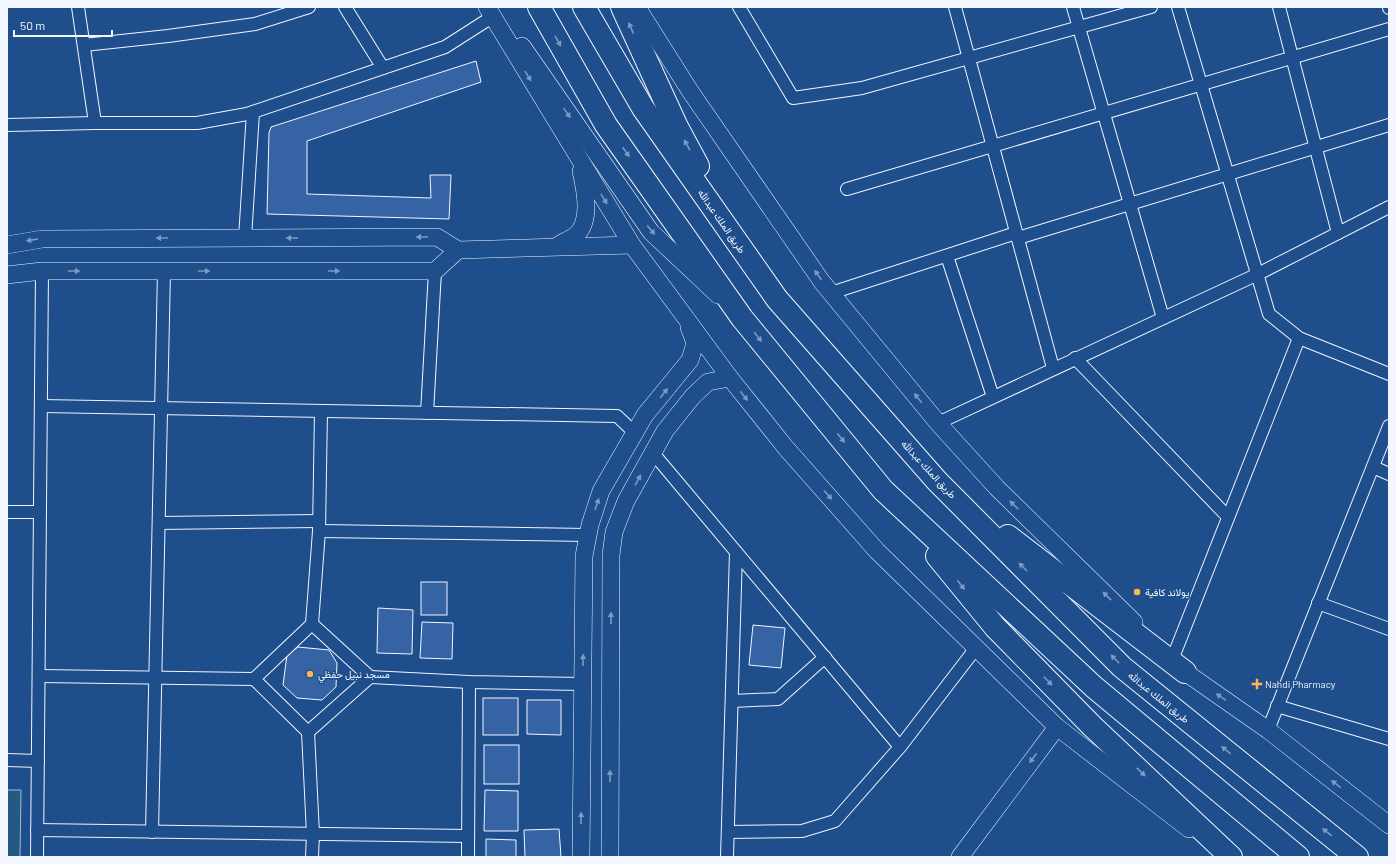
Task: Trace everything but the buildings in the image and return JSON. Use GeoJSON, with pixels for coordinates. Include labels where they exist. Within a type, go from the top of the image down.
{"type":"FeatureCollection","features":[{"type":"Feature","properties":{"kind":"highway"},"geometry":{"type":"LineString","coordinates":[[539,7],[606,125],[742,318],[995,627],[1092,726],[1231,857]]}},
{"type":"Feature","properties":{"kind":"highway","name":"طريق الملك عبدالله"},"geometry":{"type":"LineString","coordinates":[[584,7],[643,108],[777,299],[937,481],[1122,667],[1357,857]]}},
{"type":"Feature","properties":{"kind":"highway"},"geometry":{"type":"LineString","coordinates":[[622,7],[677,127],[721,206],[777,299]]}},
{"type":"Feature","properties":{"kind":"highway"},"geometry":{"type":"LineString","coordinates":[[937,481],[1178,666]]}},
{"type":"Feature","properties":{"kind":"highway"},"geometry":{"type":"LineString","coordinates":[[883,490],[1094,687],[1298,857]]}},
{"type":"Feature","properties":{"kind":"main road"},"geometry":{"type":"LineString","coordinates":[[636,7],[690,91],[822,282],[938,423],[997,488],[1178,666],[1268,730],[1389,825]]}},
{"type":"Feature","properties":{"kind":"main road"},"geometry":{"type":"LineString","coordinates":[[489,12],[525,50],[651,232],[742,318]]}},
{"type":"Feature","properties":{"kind":"main road"},"geometry":{"type":"LineString","coordinates":[[489,12],[632,245],[685,319],[786,448],[877,551],[1057,727],[1224,857]]}},
{"type":"Feature","properties":{"kind":"main road"},"geometry":{"type":"LineString","coordinates":[[553,247],[577,234],[585,221],[586,194],[579,159]]}},
{"type":"Feature","properties":{"kind":"main road"},"geometry":{"type":"LineString","coordinates":[[7,244],[42,239],[437,237],[458,250],[632,245]]}},
{"type":"Feature","properties":{"kind":"main road"},"geometry":{"type":"LineString","coordinates":[[7,275],[42,271],[435,271],[458,250]]}},
{"type":"Feature","properties":{"kind":"main road"},"geometry":{"type":"LineString","coordinates":[[581,857],[584,556],[588,534],[601,492],[645,415],[690,360],[695,343],[685,319]]}},
{"type":"Feature","properties":{"kind":"main road"},"geometry":{"type":"LineString","coordinates":[[610,857],[611,555],[614,532],[626,501],[665,431],[693,396],[708,382],[730,378]]}},
{"type":"Feature","properties":{"kind":"main road"},"geometry":{"type":"LineString","coordinates":[[635,433],[653,453]]}},
{"type":"Feature","properties":{"kind":"main road"},"geometry":{"type":"LineString","coordinates":[[960,857],[1057,727]]}},
{"type":"Feature","properties":{"kind":"street"},"geometry":{"type":"LineString","coordinates":[[78,7],[95,123]]}},
{"type":"Feature","properties":{"kind":"street"},"geometry":{"type":"LineString","coordinates":[[84,45],[168,36],[255,24],[309,7]]}},
{"type":"Feature","properties":{"kind":"street"},"geometry":{"type":"LineString","coordinates":[[345,7],[382,68]]}},
{"type":"Feature","properties":{"kind":"street"},"geometry":{"type":"LineString","coordinates":[[739,7],[793,98],[862,88],[1151,7]]}},
{"type":"Feature","properties":{"kind":"street"},"geometry":{"type":"LineString","coordinates":[[955,7],[1053,368]]}},
{"type":"Feature","properties":{"kind":"street"},"geometry":{"type":"LineString","coordinates":[[1072,7],[1163,318]]}},
{"type":"Feature","properties":{"kind":"street"},"geometry":{"type":"LineString","coordinates":[[1178,7],[1269,314],[1299,338],[1389,374]]}},
{"type":"Feature","properties":{"kind":"street"},"geometry":{"type":"LineString","coordinates":[[1279,7],[1338,233]]}},
{"type":"Feature","properties":{"kind":"street"},"geometry":{"type":"LineString","coordinates":[[7,125],[197,123],[253,112],[445,47],[489,12]]}},
{"type":"Feature","properties":{"kind":"street"},"geometry":{"type":"LineString","coordinates":[[847,189],[1389,29]]}},
{"type":"Feature","properties":{"kind":"street"},"geometry":{"type":"LineString","coordinates":[[245,238],[253,112]]}},
{"type":"Feature","properties":{"kind":"street"},"geometry":{"type":"LineString","coordinates":[[831,293],[947,256],[1130,204],[1389,125]]}},
{"type":"Feature","properties":{"kind":"street"},"geometry":{"type":"LineString","coordinates":[[938,423],[1053,368],[1258,274],[1389,207]]}},
{"type":"Feature","properties":{"kind":"street"},"geometry":{"type":"LineString","coordinates":[[947,256],[993,397]]}},
{"type":"Feature","properties":{"kind":"street"},"geometry":{"type":"LineString","coordinates":[[152,832],[164,270]]}},
{"type":"Feature","properties":{"kind":"street"},"geometry":{"type":"LineString","coordinates":[[37,857],[42,271]]}},
{"type":"Feature","properties":{"kind":"street"},"geometry":{"type":"LineString","coordinates":[[427,412],[435,271]]}},
{"type":"Feature","properties":{"kind":"street"},"geometry":{"type":"LineString","coordinates":[[1178,666],[1228,517],[1299,338]]}},
{"type":"Feature","properties":{"kind":"street"},"geometry":{"type":"LineString","coordinates":[[1075,358],[1228,517]]}},
{"type":"Feature","properties":{"kind":"street"},"geometry":{"type":"LineString","coordinates":[[41,406],[617,416],[635,433]]}},
{"type":"Feature","properties":{"kind":"street"},"geometry":{"type":"LineString","coordinates":[[254,679],[312,624],[319,526],[321,411]]}},
{"type":"Feature","properties":{"kind":"street"},"geometry":{"type":"LineString","coordinates":[[1268,730],[1389,426]]}},
{"type":"Feature","properties":{"kind":"street"},"geometry":{"type":"LineString","coordinates":[[653,453],[900,747]]}},
{"type":"Feature","properties":{"kind":"street"},"geometry":{"type":"LineString","coordinates":[[1373,467],[1389,474]]}},
{"type":"Feature","properties":{"kind":"street"},"geometry":{"type":"LineString","coordinates":[[7,512],[40,512]]}},
{"type":"Feature","properties":{"kind":"street"},"geometry":{"type":"LineString","coordinates":[[159,522],[588,534]]}},
{"type":"Feature","properties":{"kind":"street"},"geometry":{"type":"LineString","coordinates":[[727,857],[736,552]]}},
{"type":"Feature","properties":{"kind":"street"},"geometry":{"type":"LineString","coordinates":[[1318,603],[1389,629]]}},
{"type":"Feature","properties":{"kind":"street"},"geometry":{"type":"LineString","coordinates":[[312,624],[370,677],[469,682],[582,684]]}},
{"type":"Feature","properties":{"kind":"street"},"geometry":{"type":"LineString","coordinates":[[728,832],[802,830],[835,822],[900,747],[976,648]]}},
{"type":"Feature","properties":{"kind":"street"},"geometry":{"type":"LineString","coordinates":[[732,701],[778,699],[825,657]]}},
{"type":"Feature","properties":{"kind":"street"},"geometry":{"type":"LineString","coordinates":[[39,676],[254,679],[308,732],[313,834],[312,857]]}},
{"type":"Feature","properties":{"kind":"street"},"geometry":{"type":"LineString","coordinates":[[308,732],[370,677]]}},
{"type":"Feature","properties":{"kind":"street"},"geometry":{"type":"LineString","coordinates":[[468,857],[469,682]]}},
{"type":"Feature","properties":{"kind":"street"},"geometry":{"type":"LineString","coordinates":[[1277,706],[1389,739]]}},
{"type":"Feature","properties":{"kind":"street"},"geometry":{"type":"LineString","coordinates":[[7,760],[38,761]]}},
{"type":"Feature","properties":{"kind":"street"},"geometry":{"type":"LineString","coordinates":[[37,830],[468,836]]}},
{"type":"Feature","properties":{"kind":"shaded area"},"geometry":{"type":"Polygon","coordinates":[[[7,790],[21,790],[20,857],[7,857],[7,790]]]}},
{"type":"Feature","properties":{"kind":"place","name":"يولاند كافية"},"geometry":{"type":"Point","coordinates":[1137,592]}},
{"type":"Feature","properties":{"kind":"place","name":"مسجد نبيل حفظي"},"geometry":{"type":"Point","coordinates":[310,674]}},
{"type":"Feature","properties":{"kind":"place","name":"Nahdi Pharmacy"},"geometry":{"type":"Point","coordinates":[1257,684]}}]}
